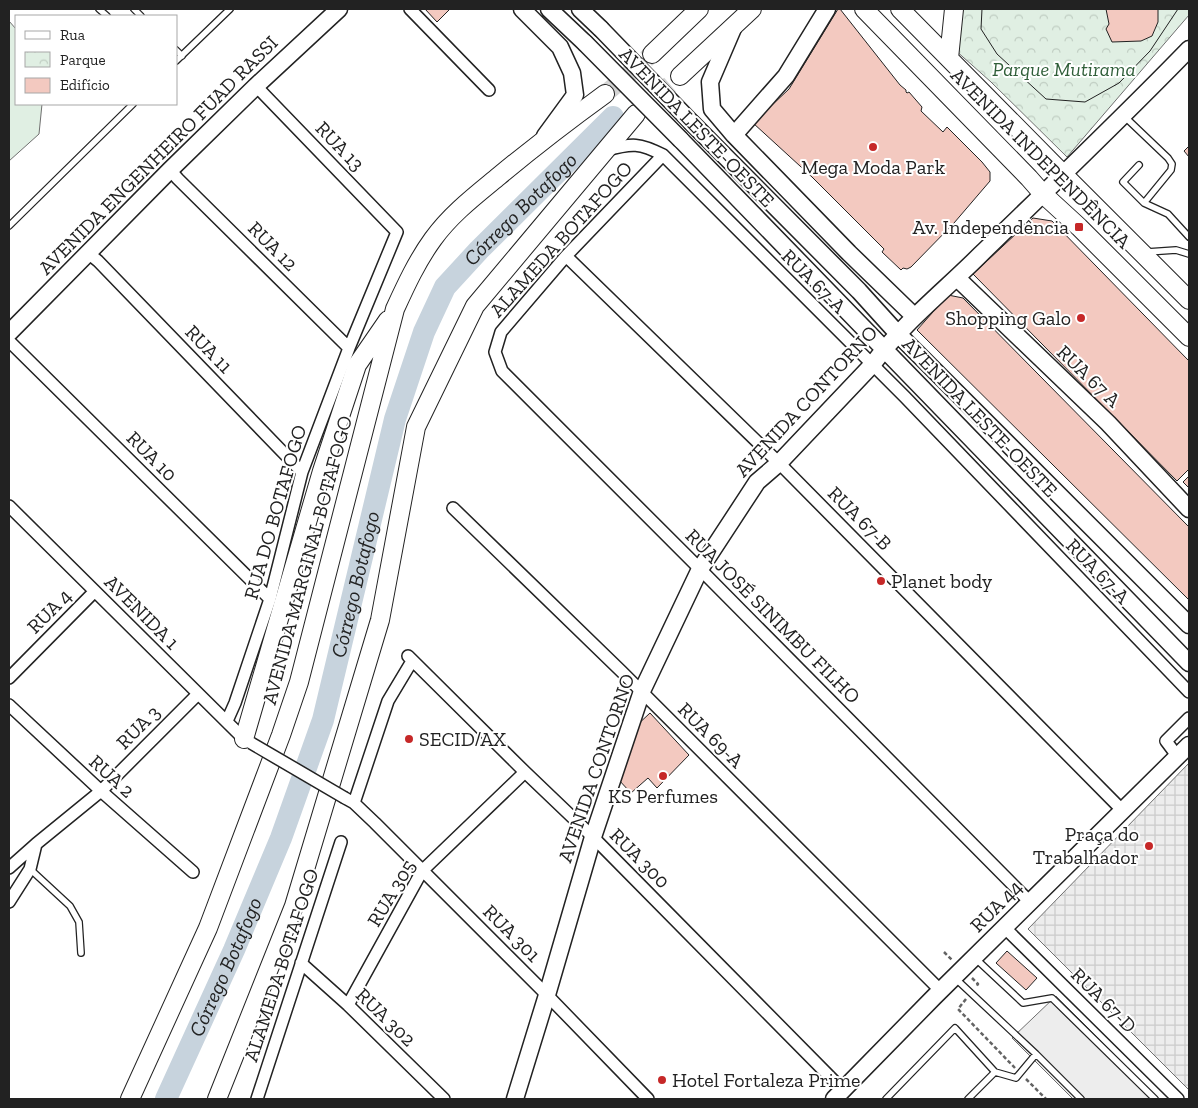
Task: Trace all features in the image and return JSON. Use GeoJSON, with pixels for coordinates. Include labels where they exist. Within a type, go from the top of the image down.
{"type":"FeatureCollection","features":[{"type":"Feature","properties":{"kind":"main road","name":"AVENIDA ENGENHEIRO FUAD RASSI"},"geometry":{"type":"LineString","coordinates":[[9,333],[170,170],[256,86],[340,9]]}},
{"type":"Feature","properties":{"kind":"main road"},"geometry":{"type":"LineString","coordinates":[[522,9],[560,47],[572,73],[575,95],[540,143]]}},
{"type":"Feature","properties":{"kind":"main road","name":"AVENIDA LESTE-OESTE"},"geometry":{"type":"LineString","coordinates":[[549,9],[681,140],[1189,663]]}},
{"type":"Feature","properties":{"kind":"main road","name":"AVENIDA LESTE-OESTE"},"geometry":{"type":"LineString","coordinates":[[580,9],[898,334],[1189,626]]}},
{"type":"Feature","properties":{"kind":"main road"},"geometry":{"type":"LineString","coordinates":[[652,54],[699,9]]}},
{"type":"Feature","properties":{"kind":"main road"},"geometry":{"type":"LineString","coordinates":[[680,76],[752,9]]}},
{"type":"Feature","properties":{"kind":"main road"},"geometry":{"type":"LineString","coordinates":[[734,135],[786,76],[827,9]]}},
{"type":"Feature","properties":{"kind":"main road","name":"AVENIDA INDEPENDÊNCIA"},"geometry":{"type":"LineString","coordinates":[[864,9],[1022,170],[1043,194],[1079,227],[1189,337]]}},
{"type":"Feature","properties":{"kind":"main road","name":"AVENIDA INDEPENDÊNCIA"},"geometry":{"type":"LineString","coordinates":[[900,9],[1189,300]]}},
{"type":"Feature","properties":{"kind":"main road"},"geometry":{"type":"LineString","coordinates":[[950,58],[954,9]]}},
{"type":"Feature","properties":{"kind":"main road"},"geometry":{"type":"LineString","coordinates":[[734,25],[710,82],[712,109],[734,135],[849,253],[914,316]]}},
{"type":"Feature","properties":{"kind":"main road","name":"AVENIDA CONTORNO"},"geometry":{"type":"LineString","coordinates":[[515,1099],[593,837],[642,691],[700,568],[757,482],[779,463],[872,365],[914,316],[957,278],[1124,116],[1189,49]]}},
{"type":"Feature","properties":{"kind":"main road","name":"AVENIDA MARGINAL BOTAFOGO"},"geometry":{"type":"LineString","coordinates":[[130,1099],[208,928],[281,735],[299,682],[395,309],[412,271],[433,239],[451,218],[540,143],[605,94]]}},
{"type":"Feature","properties":{"kind":"main road"},"geometry":{"type":"LineString","coordinates":[[217,1099],[294,906],[380,620],[416,427],[475,306],[636,114]]}},
{"type":"Feature","properties":{"kind":"main road"},"geometry":{"type":"LineString","coordinates":[[849,253],[858,291]]}},
{"type":"Feature","properties":{"kind":"main road","name":"RUA 67 A"},"geometry":{"type":"LineString","coordinates":[[957,278],[1108,424],[1189,509]]}},
{"type":"Feature","properties":{"kind":"main road"},"geometry":{"type":"LineString","coordinates":[[248,741],[322,471],[357,365],[395,309]]}},
{"type":"Feature","properties":{"kind":"main road","name":"RUA 44"},"geometry":{"type":"LineString","coordinates":[[839,1094],[940,991],[1184,751]]}},
{"type":"Feature","properties":{"kind":"street"},"geometry":{"type":"LineString","coordinates":[[410,9],[489,90]]}},
{"type":"Feature","properties":{"kind":"street","name":"RUA 13"},"geometry":{"type":"LineString","coordinates":[[256,86],[398,232]]}},
{"type":"Feature","properties":{"kind":"street"},"geometry":{"type":"LineString","coordinates":[[606,150],[623,145],[637,145],[649,148],[663,155]]}},
{"type":"Feature","properties":{"kind":"street","name":"ALAMEDA BOTAFOGO"},"geometry":{"type":"LineString","coordinates":[[495,352],[501,332],[566,256],[663,155]]}},
{"type":"Feature","properties":{"kind":"street","name":"RUA 67-A"},"geometry":{"type":"LineString","coordinates":[[663,155],[905,397],[1189,692]]}},
{"type":"Feature","properties":{"kind":"street","name":"RUA 12"},"geometry":{"type":"LineString","coordinates":[[170,170],[349,348]]}},
{"type":"Feature","properties":{"kind":"street","name":"RUA DO BOTAFOGO"},"geometry":{"type":"LineString","coordinates":[[226,721],[235,703],[270,599],[302,472],[349,348],[398,232]]}},
{"type":"Feature","properties":{"kind":"street","name":"RUA 11"},"geometry":{"type":"LineString","coordinates":[[88,253],[98,261],[302,472]]}},
{"type":"Feature","properties":{"kind":"street","name":"RUA 67-B"},"geometry":{"type":"LineString","coordinates":[[566,256],[779,463],[1123,811]]}},
{"type":"Feature","properties":{"kind":"street","name":"RUA 10"},"geometry":{"type":"LineString","coordinates":[[9,341],[270,599]]}},
{"type":"Feature","properties":{"kind":"street","name":"RUA JOSÉ SINIMBU FILHO"},"geometry":{"type":"LineString","coordinates":[[495,352],[502,370],[1030,902]]}},
{"type":"Feature","properties":{"kind":"street"},"geometry":{"type":"LineString","coordinates":[[905,397],[918,385]]}},
{"type":"Feature","properties":{"kind":"street","name":"RUA 69-A"},"geometry":{"type":"LineString","coordinates":[[453,508],[642,691],[940,991]]}},
{"type":"Feature","properties":{"kind":"street","name":"AVENIDA 1"},"geometry":{"type":"LineString","coordinates":[[10,509],[248,741],[349,801]]}},
{"type":"Feature","properties":{"kind":"street","name":"RUA 4"},"geometry":{"type":"LineString","coordinates":[[9,678],[94,592]]}},
{"type":"Feature","properties":{"kind":"street","name":"RUA 300"},"geometry":{"type":"LineString","coordinates":[[349,801],[388,701],[410,658],[593,837],[839,1094]]}},
{"type":"Feature","properties":{"kind":"street","name":"RUA 3"},"geometry":{"type":"LineString","coordinates":[[9,868],[101,791],[198,694]]}},
{"type":"Feature","properties":{"kind":"street","name":"RUA 2"},"geometry":{"type":"LineString","coordinates":[[9,705],[101,791],[193,872]]}},
{"type":"Feature","properties":{"kind":"street"},"geometry":{"type":"LineString","coordinates":[[1184,751],[1166,742],[1189,718]]}},
{"type":"Feature","properties":{"kind":"street","name":"RUA 305"},"geometry":{"type":"LineString","coordinates":[[348,1005],[422,871],[525,772]]}},
{"type":"Feature","properties":{"kind":"street","name":"RUA 301"},"geometry":{"type":"LineString","coordinates":[[349,801],[375,823],[648,1099]]}},
{"type":"Feature","properties":{"kind":"street","name":"ALAMEDA BOTAFOGO"},"geometry":{"type":"LineString","coordinates":[[257,1099],[341,842]]}},
{"type":"Feature","properties":{"kind":"street"},"geometry":{"type":"LineString","coordinates":[[9,902],[30,869],[36,844]]}},
{"type":"Feature","properties":{"kind":"street","name":"RUA 67-D"},"geometry":{"type":"LineString","coordinates":[[1005,928],[1178,1099]]}},
{"type":"Feature","properties":{"kind":"street","name":"RUA 302"},"geometry":{"type":"LineString","coordinates":[[301,963],[348,1005],[444,1099]]}},
{"type":"Feature","properties":{"kind":"lane"},"geometry":{"type":"LineString","coordinates":[[178,60],[230,9]]}},
{"type":"Feature","properties":{"kind":"lane"},"geometry":{"type":"LineString","coordinates":[[178,52],[182,56]]}},
{"type":"Feature","properties":{"kind":"lane"},"geometry":{"type":"LineString","coordinates":[[9,226],[132,105]]}},
{"type":"Feature","properties":{"kind":"lane"},"geometry":{"type":"LineString","coordinates":[[1124,116],[1172,164],[1171,170],[1144,203]]}},
{"type":"Feature","properties":{"kind":"lane"},"geometry":{"type":"LineString","coordinates":[[1139,166],[1123,182],[1144,203],[1168,214],[1189,237]]}},
{"type":"Feature","properties":{"kind":"lane"},"geometry":{"type":"LineString","coordinates":[[1142,253],[1176,250],[1189,254]]}},
{"type":"Feature","properties":{"kind":"lane"},"geometry":{"type":"LineString","coordinates":[[30,869],[70,906],[79,922],[81,953]]}},
{"type":"Feature","properties":{"kind":"lane"},"geometry":{"type":"LineString","coordinates":[[964,968],[971,993],[1081,1099]]}},
{"type":"Feature","properties":{"kind":"lane"},"geometry":{"type":"LineString","coordinates":[[964,968],[1023,1002],[1052,998],[1155,1099]]}},
{"type":"Feature","properties":{"kind":"lane"},"geometry":{"type":"LineString","coordinates":[[886,1099],[955,1028],[995,1072],[1016,1078],[1036,1054]]}},
{"type":"Feature","properties":{"kind":"lane"},"geometry":{"type":"LineString","coordinates":[[968,1099],[995,1072]]}},
{"type":"Feature","properties":{"kind":"path"},"geometry":{"type":"LineString","coordinates":[[944,952],[964,968],[978,984],[958,1009],[1046,1099]]}},
{"type":"Feature","properties":{"kind":"green space","name":"Parque Mutirama"},"geometry":{"type":"Polygon","coordinates":[[[958,9],[1189,9],[1189,15],[1067,157],[991,82],[954,49],[958,9]]]}},
{"type":"Feature","properties":{"kind":"green space"},"geometry":{"type":"Polygon","coordinates":[[[9,21],[15,28],[15,105],[42,105],[39,134],[9,161],[9,21]]]}},
{"type":"Feature","properties":{"kind":"shaded area","name":"Praça do Trabalhador"},"geometry":{"type":"Polygon","coordinates":[[[1189,763],[1189,1090],[1028,929],[1189,763]]]}},
{"type":"Feature","properties":{"kind":"shaded area"},"geometry":{"type":"Polygon","coordinates":[[[1056,996],[1159,1099],[1073,1099],[1012,1038],[1056,996]]]}},
{"type":"Feature","properties":{"kind":"building"},"geometry":{"type":"Polygon","coordinates":[[[425,9],[450,9],[437,22],[425,9]]]}},
{"type":"Feature","properties":{"kind":"building","name":"Mega Moda Park"},"geometry":{"type":"Polygon","coordinates":[[[838,9],[840,9],[906,92],[909,92],[922,107],[921,111],[943,132],[947,127],[990,172],[990,181],[954,223],[907,269],[903,268],[901,270],[882,252],[884,249],[812,177],[753,123],[789,89],[838,9]]]}},
{"type":"Feature","properties":{"kind":"building"},"geometry":{"type":"Polygon","coordinates":[[[1106,9],[1158,9],[1158,22],[1152,36],[1141,41],[1112,42],[1106,29],[1109,24],[1106,9]]]}},
{"type":"Feature","properties":{"kind":"building"},"geometry":{"type":"Polygon","coordinates":[[[1189,146],[1189,157],[1184,151],[1189,146]]]}},
{"type":"Feature","properties":{"kind":"building","name":"Shopping Galo"},"geometry":{"type":"Polygon","coordinates":[[[1033,218],[1052,221],[1189,361],[1189,469],[1177,481],[973,274],[1033,218]]]}},
{"type":"Feature","properties":{"kind":"building"},"geometry":{"type":"Polygon","coordinates":[[[948,295],[963,298],[1189,527],[1189,600],[917,330],[948,295]]]}},
{"type":"Feature","properties":{"kind":"building"},"geometry":{"type":"Polygon","coordinates":[[[1189,476],[1189,488],[1183,482],[1189,476]]]}},
{"type":"Feature","properties":{"kind":"building"},"geometry":{"type":"Polygon","coordinates":[[[650,713],[689,755],[657,788],[648,778],[631,793],[617,778],[635,727],[650,713]]]}},
{"type":"Feature","properties":{"kind":"building"},"geometry":{"type":"Polygon","coordinates":[[[1007,951],[1037,978],[1026,990],[996,963],[1007,951]]]}},
{"type":"Feature","properties":{"kind":"waterway","name":"Córrego Botafogo"},"geometry":{"type":"LineString","coordinates":[[166,1099],[234,950],[281,838],[323,720],[395,419],[424,332],[445,287],[479,250],[613,117]]}},
{"type":"Feature","properties":{"kind":"tunnel"},"geometry":{"type":"LineString","coordinates":[[605,94],[652,54]]}},
{"type":"Feature","properties":{"kind":"tunnel"},"geometry":{"type":"LineString","coordinates":[[636,114],[680,76]]}},
{"type":"Feature","properties":{"kind":"tram line"},"geometry":{"type":"LineString","coordinates":[[982,9],[981,29],[997,54],[1046,99],[1085,102],[1119,83],[1150,51],[1178,9]]}},
{"type":"Feature","properties":{"kind":"place","name":"Mega Moda Park"},"geometry":{"type":"Point","coordinates":[873,147]}},
{"type":"Feature","properties":{"kind":"place","name":"Av. Independência"},"geometry":{"type":"Point","coordinates":[1079,227]}},
{"type":"Feature","properties":{"kind":"place","name":"Shopping Galo"},"geometry":{"type":"Point","coordinates":[1081,318]}},
{"type":"Feature","properties":{"kind":"place","name":"Planet body"},"geometry":{"type":"Point","coordinates":[881,581]}},
{"type":"Feature","properties":{"kind":"place","name":"SECID/AX"},"geometry":{"type":"Point","coordinates":[409,739]}},
{"type":"Feature","properties":{"kind":"place","name":"KS Perfumes"},"geometry":{"type":"Point","coordinates":[663,776]}},
{"type":"Feature","properties":{"kind":"place","name":"Praça do Trabalhador"},"geometry":{"type":"Point","coordinates":[1149,846]}},
{"type":"Feature","properties":{"kind":"place","name":"Hotel Fortaleza Prime"},"geometry":{"type":"Point","coordinates":[662,1080]}}]}
